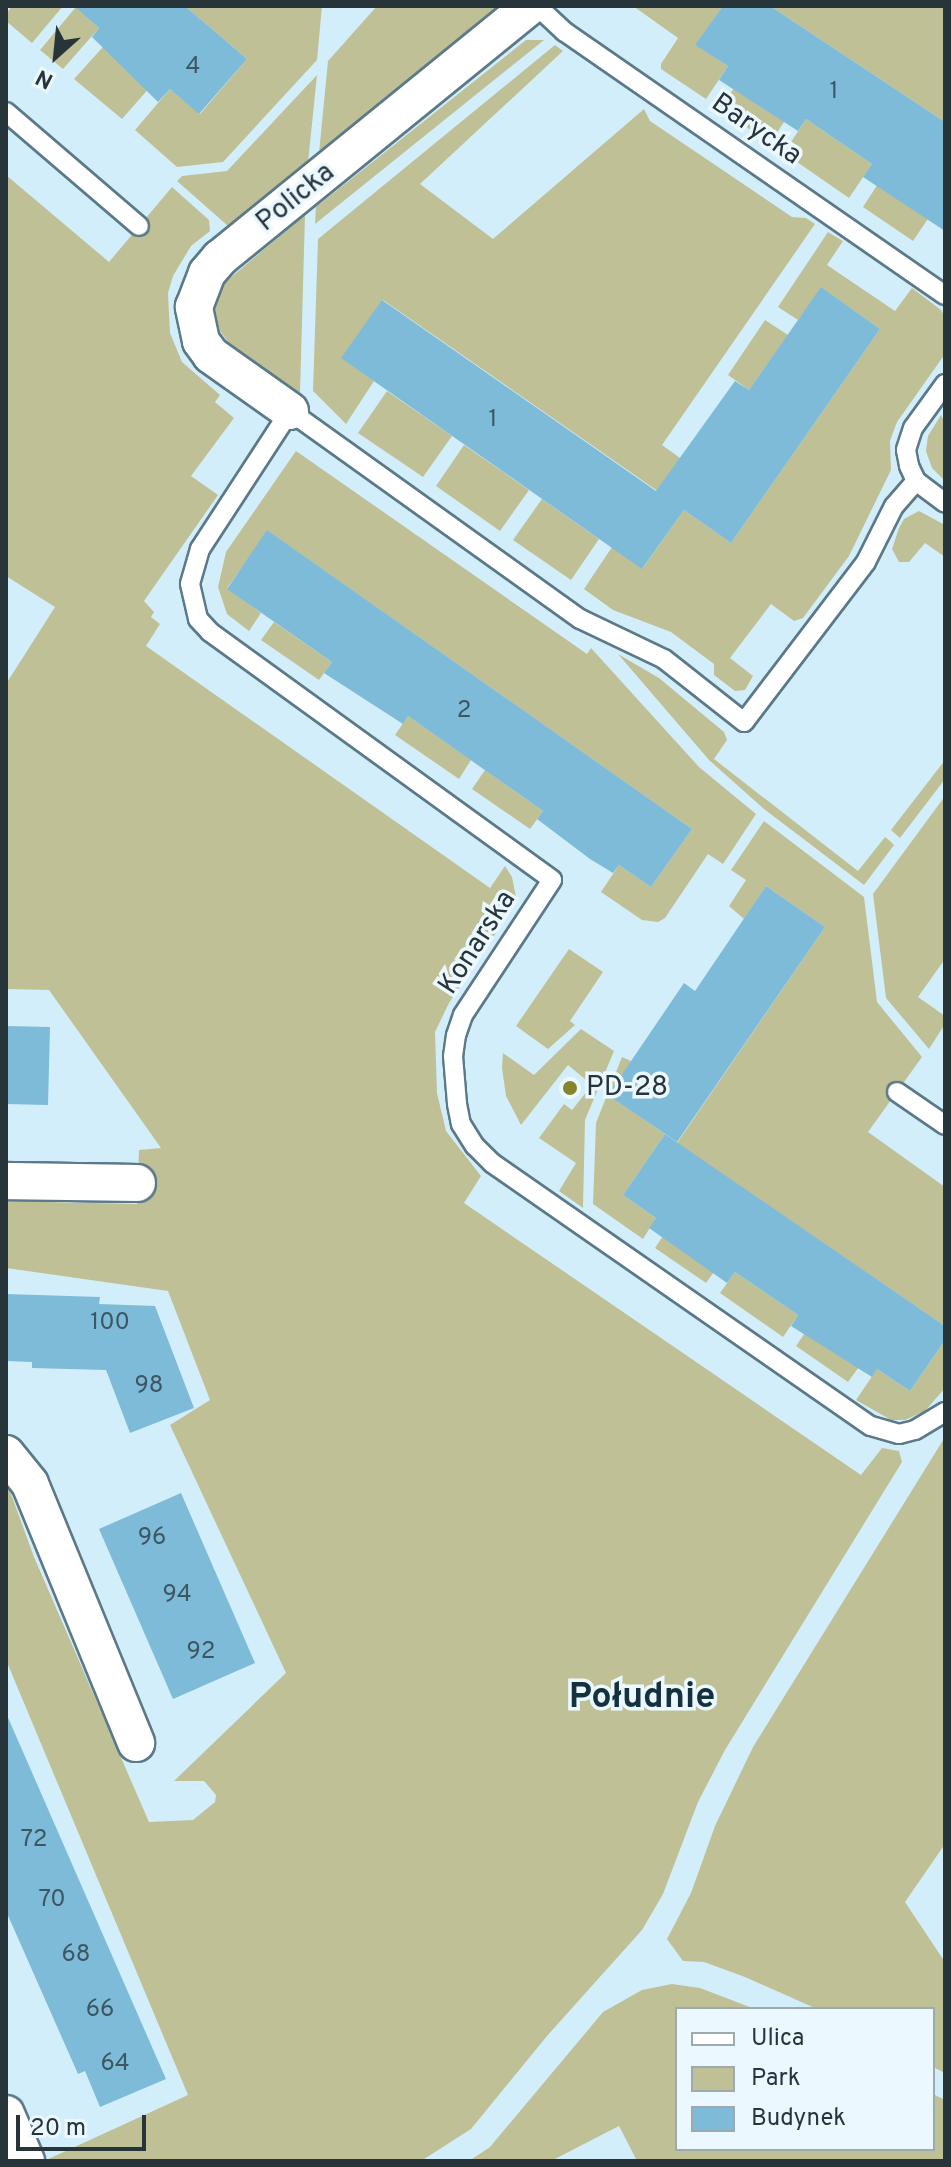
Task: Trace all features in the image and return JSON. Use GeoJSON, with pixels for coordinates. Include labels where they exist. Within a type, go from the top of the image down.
{"type":"FeatureCollection","features":[{"type":"Feature","properties":{"kind":"street","name":"Policka"},"geometry":{"type":"LineString","coordinates":[[290,411],[211,355],[201,341],[194,307],[207,273],[220,258],[530,6]]}},
{"type":"Feature","properties":{"kind":"street"},"geometry":{"type":"LineString","coordinates":[[6,1181],[137,1183]]}},
{"type":"Feature","properties":{"kind":"street"},"geometry":{"type":"LineString","coordinates":[[6,1454],[30,1484],[136,1743]]}},
{"type":"Feature","properties":{"kind":"street"},"geometry":{"type":"LineString","coordinates":[[6,2114],[26,2161]]}},
{"type":"Feature","properties":{"kind":"lane","name":"Barycka"},"geometry":{"type":"LineString","coordinates":[[537,6],[565,32],[945,295]]}},
{"type":"Feature","properties":{"kind":"lane"},"geometry":{"type":"LineString","coordinates":[[6,112],[139,226]]}},
{"type":"Feature","properties":{"kind":"lane"},"geometry":{"type":"LineString","coordinates":[[945,384],[908,438],[909,466],[916,481],[945,503]]}},
{"type":"Feature","properties":{"kind":"lane"},"geometry":{"type":"LineString","coordinates":[[290,411],[580,619],[656,654],[744,722],[866,562],[894,506],[916,481]]}},
{"type":"Feature","properties":{"kind":"lane","name":"Konarska"},"geometry":{"type":"LineString","coordinates":[[290,411],[200,549],[190,584],[191,602],[198,619],[210,632],[552,880],[463,1015],[456,1035],[455,1093],[461,1124],[475,1146],[492,1163],[871,1426],[899,1434],[922,1427],[945,1412]]}},
{"type":"Feature","properties":{"kind":"lane"},"geometry":{"type":"LineString","coordinates":[[897,1092],[945,1125]]}},
{"type":"Feature","properties":{"kind":"green space"},"geometry":{"type":"Polygon","coordinates":[[[12,6],[63,6],[32,43],[6,21],[6,14],[12,6]]]}},
{"type":"Feature","properties":{"kind":"green space"},"geometry":{"type":"Polygon","coordinates":[[[185,6],[322,6],[317,60],[223,162],[177,167],[135,130],[170,89],[200,114],[247,59],[185,6]]]}},
{"type":"Feature","properties":{"kind":"green space"},"geometry":{"type":"Polygon","coordinates":[[[377,6],[499,6],[319,153],[328,61],[377,6]]]}},
{"type":"Feature","properties":{"kind":"green space"},"geometry":{"type":"Polygon","coordinates":[[[633,6],[723,6],[696,45],[728,66],[706,99],[661,69],[661,64],[678,38],[633,6]]]}},
{"type":"Feature","properties":{"kind":"green space"},"geometry":{"type":"Polygon","coordinates":[[[770,6],[945,6],[945,122],[770,6]]]}},
{"type":"Feature","properties":{"kind":"green space"},"geometry":{"type":"Polygon","coordinates":[[[76,7],[99,28],[63,69],[40,50],[76,7]]]}},
{"type":"Feature","properties":{"kind":"green space"},"geometry":{"type":"Polygon","coordinates":[[[111,38],[158,78],[122,119],[74,79],[111,38]]]}},
{"type":"Feature","properties":{"kind":"green space"},"geometry":{"type":"Polygon","coordinates":[[[526,40],[544,40],[315,224],[316,207],[526,40]]]}},
{"type":"Feature","properties":{"kind":"green space"},"geometry":{"type":"Polygon","coordinates":[[[555,45],[563,51],[420,184],[493,239],[644,109],[650,121],[792,217],[806,218],[815,224],[662,445],[680,458],[672,501],[383,300],[342,358],[374,381],[346,424],[313,391],[318,239],[555,45]]]}},
{"type":"Feature","properties":{"kind":"green space"},"geometry":{"type":"Polygon","coordinates":[[[317,75],[308,163],[228,226],[177,181],[182,176],[227,171],[317,75]]]}},
{"type":"Feature","properties":{"kind":"green space"},"geometry":{"type":"Polygon","coordinates":[[[742,76],[792,110],[770,143],[720,109],[742,76]]]}},
{"type":"Feature","properties":{"kind":"green space"},"geometry":{"type":"Polygon","coordinates":[[[806,119],[872,164],[849,198],[784,153],[806,119]]]}},
{"type":"Feature","properties":{"kind":"green space"},"geometry":{"type":"Polygon","coordinates":[[[885,173],[936,207],[913,241],[863,207],[885,173]]]}},
{"type":"Feature","properties":{"kind":"green space"},"geometry":{"type":"Polygon","coordinates":[[[6,175],[109,262],[172,187],[209,220],[210,231],[191,246],[173,276],[168,293],[170,333],[182,362],[220,395],[215,402],[234,418],[191,476],[218,495],[144,601],[154,612],[151,617],[160,624],[146,646],[490,888],[505,866],[512,877],[516,897],[514,906],[449,1003],[435,1032],[437,1093],[446,1131],[481,1176],[464,1203],[861,1475],[882,1448],[899,1451],[902,1462],[725,1750],[698,1802],[663,1894],[642,1930],[547,2036],[471,2129],[421,2161],[44,2161],[188,2095],[6,1660],[6,1480],[34,1557],[149,1822],[193,1820],[215,1802],[216,1795],[204,1781],[174,1781],[286,1673],[170,1425],[210,1400],[168,1291],[6,1268],[6,1201],[137,1204],[139,1150],[161,1148],[49,990],[6,989],[6,684],[55,607],[6,576],[6,175]]]}},
{"type":"Feature","properties":{"kind":"green space"},"geometry":{"type":"Polygon","coordinates":[[[305,215],[300,393],[228,342],[215,324],[214,311],[223,284],[305,215]]]}},
{"type":"Feature","properties":{"kind":"green space"},"geometry":{"type":"Polygon","coordinates":[[[828,232],[843,241],[827,265],[895,311],[912,288],[941,310],[945,317],[945,354],[897,422],[890,441],[891,470],[849,556],[803,618],[794,621],[771,604],[730,658],[753,676],[745,690],[735,691],[714,675],[714,664],[671,632],[613,610],[584,589],[612,547],[643,568],[684,510],[731,543],[880,329],[822,288],[798,320],[778,307],[828,232]]]}},
{"type":"Feature","properties":{"kind":"green space"},"geometry":{"type":"Polygon","coordinates":[[[765,320],[788,335],[749,390],[728,375],[765,320]]]}},
{"type":"Feature","properties":{"kind":"green space"},"geometry":{"type":"Polygon","coordinates":[[[387,391],[452,436],[423,477],[358,433],[387,391]]]}},
{"type":"Feature","properties":{"kind":"green space"},"geometry":{"type":"Polygon","coordinates":[[[941,415],[945,423],[945,481],[932,468],[926,451],[928,436],[941,415]]]}},
{"type":"Feature","properties":{"kind":"green space"},"geometry":{"type":"Polygon","coordinates":[[[464,445],[529,490],[500,531],[436,486],[464,445]]]}},
{"type":"Feature","properties":{"kind":"green space"},"geometry":{"type":"Polygon","coordinates":[[[296,451],[587,654],[591,648],[699,767],[756,814],[723,864],[708,854],[665,918],[658,922],[642,920],[601,892],[619,865],[651,887],[692,829],[268,531],[227,588],[261,613],[249,631],[227,614],[218,587],[226,552],[296,451]]]}},
{"type":"Feature","properties":{"kind":"green space"},"geometry":{"type":"Polygon","coordinates":[[[542,499],[599,539],[571,580],[513,540],[542,499]]]}},
{"type":"Feature","properties":{"kind":"green space"},"geometry":{"type":"Polygon","coordinates":[[[919,511],[945,525],[945,557],[925,543],[909,562],[899,562],[892,549],[899,528],[904,519],[919,511]]]}},
{"type":"Feature","properties":{"kind":"green space"},"geometry":{"type":"Polygon","coordinates":[[[274,622],[332,662],[319,680],[261,640],[274,622]]]}},
{"type":"Feature","properties":{"kind":"green space"},"geometry":{"type":"Polygon","coordinates":[[[618,654],[659,678],[724,732],[727,740],[714,759],[858,871],[885,837],[890,841],[894,845],[864,885],[764,809],[709,760],[618,654]]]}},
{"type":"Feature","properties":{"kind":"green space"},"geometry":{"type":"Polygon","coordinates":[[[408,716],[471,760],[459,779],[395,735],[408,716]]]}},
{"type":"Feature","properties":{"kind":"green space"},"geometry":{"type":"Polygon","coordinates":[[[945,760],[945,779],[900,838],[891,830],[945,760]]]}},
{"type":"Feature","properties":{"kind":"green space"},"geometry":{"type":"Polygon","coordinates":[[[485,770],[543,811],[530,829],[472,789],[485,770]]]}},
{"type":"Feature","properties":{"kind":"green space"},"geometry":{"type":"Polygon","coordinates":[[[945,796],[945,959],[918,997],[945,1016],[945,1024],[929,1049],[886,998],[873,894],[945,796]]]}},
{"type":"Feature","properties":{"kind":"green space"},"geometry":{"type":"Polygon","coordinates":[[[764,821],[864,897],[877,1002],[922,1057],[868,1132],[945,1187],[945,1326],[677,1143],[825,927],[766,886],[744,919],[729,906],[746,880],[731,870],[764,821]]]}},
{"type":"Feature","properties":{"kind":"green space"},"geometry":{"type":"Polygon","coordinates":[[[569,949],[603,972],[570,1021],[575,1025],[548,1049],[516,1026],[569,949]]]}},
{"type":"Feature","properties":{"kind":"green space"},"geometry":{"type":"Polygon","coordinates":[[[581,1029],[614,1051],[585,1120],[583,1208],[559,1191],[576,1163],[539,1138],[564,1104],[572,1110],[592,1085],[568,1065],[521,1125],[506,1096],[502,1068],[503,1053],[534,1075],[581,1029]]]}},
{"type":"Feature","properties":{"kind":"green space"},"geometry":{"type":"Polygon","coordinates":[[[622,1057],[631,1061],[619,1102],[665,1134],[623,1195],[656,1218],[643,1239],[593,1204],[596,1123],[622,1057]]]}},
{"type":"Feature","properties":{"kind":"green space"},"geometry":{"type":"Polygon","coordinates":[[[669,1227],[721,1262],[706,1283],[655,1248],[669,1227]]]}},
{"type":"Feature","properties":{"kind":"green space"},"geometry":{"type":"Polygon","coordinates":[[[735,1272],[798,1315],[783,1337],[720,1293],[735,1272]]]}},
{"type":"Feature","properties":{"kind":"green space"},"geometry":{"type":"Polygon","coordinates":[[[811,1324],[864,1360],[848,1382],[796,1346],[811,1324]]]}},
{"type":"Feature","properties":{"kind":"green space"},"geometry":{"type":"Polygon","coordinates":[[[945,1340],[945,1388],[925,1411],[905,1420],[891,1420],[856,1400],[877,1369],[910,1391],[945,1340]]]}},
{"type":"Feature","properties":{"kind":"green space"},"geometry":{"type":"Polygon","coordinates":[[[945,1437],[945,1844],[905,1902],[945,1962],[945,2073],[935,2068],[935,2007],[812,2007],[704,1962],[683,1961],[667,1939],[691,1893],[715,1826],[753,1747],[945,1437]]]}},
{"type":"Feature","properties":{"kind":"green space"},"geometry":{"type":"Polygon","coordinates":[[[672,1984],[700,1988],[750,2007],[675,2007],[675,2151],[935,2151],[935,2095],[945,2100],[945,2161],[637,2161],[619,2126],[551,2161],[469,2161],[490,2147],[603,2012],[642,1990],[672,1984]]]}},
{"type":"Feature","properties":{"kind":"building"},"geometry":{"type":"Polygon","coordinates":[[[74,6],[185,6],[247,59],[199,114],[170,89],[158,102],[92,37],[99,28],[74,6]]]}},
{"type":"Feature","properties":{"kind":"building"},"geometry":{"type":"Polygon","coordinates":[[[723,6],[770,6],[945,122],[945,231],[863,177],[872,164],[806,119],[798,131],[719,80],[728,66],[695,45],[723,6]]]}},
{"type":"Feature","properties":{"kind":"building"},"geometry":{"type":"Polygon","coordinates":[[[821,287],[880,329],[731,543],[684,510],[642,569],[341,358],[382,300],[656,491],[735,381],[749,390],[821,287]]]}},
{"type":"Feature","properties":{"kind":"building"},"geometry":{"type":"Polygon","coordinates":[[[267,530],[692,829],[651,887],[619,865],[613,873],[590,859],[537,819],[543,811],[408,716],[403,724],[324,673],[332,662],[227,589],[267,530]]]}},
{"type":"Feature","properties":{"kind":"building"},"geometry":{"type":"Polygon","coordinates":[[[766,886],[825,927],[677,1142],[608,1095],[684,983],[695,991],[766,886]]]}},
{"type":"Feature","properties":{"kind":"building"},"geometry":{"type":"Polygon","coordinates":[[[6,1026],[50,1027],[48,1105],[6,1104],[6,1026]]]}},
{"type":"Feature","properties":{"kind":"building"},"geometry":{"type":"Polygon","coordinates":[[[665,1134],[945,1326],[945,1340],[910,1391],[877,1369],[872,1377],[791,1326],[798,1315],[735,1272],[727,1283],[649,1228],[656,1218],[623,1195],[665,1134]]]}},
{"type":"Feature","properties":{"kind":"building"},"geometry":{"type":"Polygon","coordinates":[[[6,1294],[100,1297],[99,1304],[155,1306],[194,1408],[130,1433],[106,1370],[32,1368],[32,1362],[6,1361],[6,1294]]]}},
{"type":"Feature","properties":{"kind":"building"},"geometry":{"type":"Polygon","coordinates":[[[181,1493],[255,1663],[173,1699],[99,1529],[181,1493]]]}},
{"type":"Feature","properties":{"kind":"building"},"geometry":{"type":"Polygon","coordinates":[[[6,1713],[166,2079],[100,2107],[85,2071],[78,2074],[6,1911],[6,1713]]]}},
{"type":"Feature","properties":{"kind":"place","name":"PD-28"},"geometry":{"type":"Point","coordinates":[570,1088]}},
{"type":"Feature","properties":{"kind":"district","name":"Południe"},"geometry":{"type":"Point","coordinates":[642,1699]}}]}
